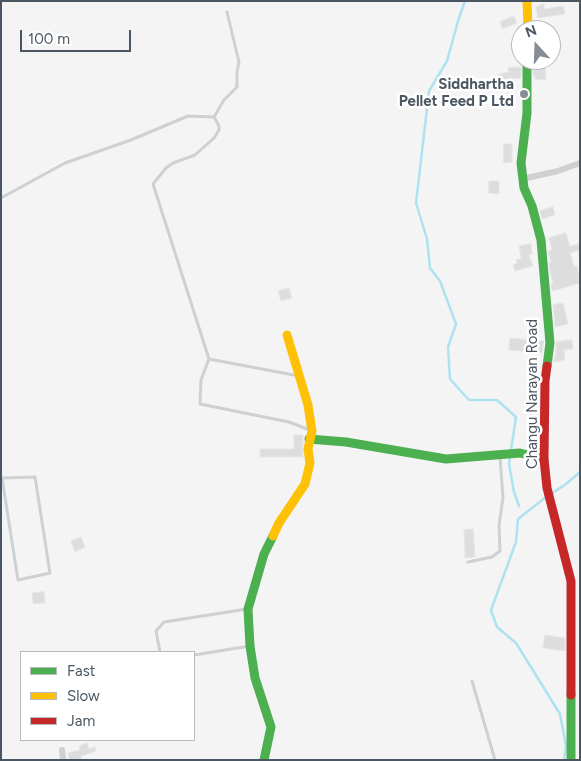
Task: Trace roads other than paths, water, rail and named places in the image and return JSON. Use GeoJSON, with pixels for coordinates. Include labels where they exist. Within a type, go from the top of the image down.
{"type":"FeatureCollection","features":[{"type":"Feature","properties":{"kind":"main road"},"geometry":{"type":"LineString","coordinates":[[527,1],[528,20]]}},
{"type":"Feature","properties":{"kind":"main road","name":"Changu Narayan Road"},"geometry":{"type":"LineString","coordinates":[[527,70],[527,113],[521,163],[522,179],[532,206],[541,240],[550,343],[545,381],[544,459],[547,488],[571,581],[572,760]]}},
{"type":"Feature","properties":{"kind":"main road"},"geometry":{"type":"LineString","coordinates":[[264,760],[271,727],[255,678],[250,646],[248,609],[264,554],[279,524],[305,484],[310,463],[308,450],[310,435],[308,405],[287,335]]}},
{"type":"Feature","properties":{"kind":"main road"},"geometry":{"type":"LineString","coordinates":[[310,435],[446,459],[460,460],[520,453],[544,459]]}},
{"type":"Feature","properties":{"kind":"street"},"geometry":{"type":"LineString","coordinates":[[522,179],[558,171],[580,162]]}},
{"type":"Feature","properties":{"kind":"street"},"geometry":{"type":"LineString","coordinates":[[62,750],[63,760]]}},
{"type":"Feature","properties":{"kind":"lane"},"geometry":{"type":"LineString","coordinates":[[214,117],[224,100],[237,87],[239,62],[226,12]]}},
{"type":"Feature","properties":{"kind":"lane"},"geometry":{"type":"LineString","coordinates":[[1,198],[65,163],[131,140],[188,116],[214,117]]}},
{"type":"Feature","properties":{"kind":"lane"},"geometry":{"type":"LineString","coordinates":[[214,117],[219,126],[219,130],[214,138],[195,155],[173,163],[166,168],[153,184],[209,359],[201,380],[200,404],[289,422],[310,435]]}},
{"type":"Feature","properties":{"kind":"lane"},"geometry":{"type":"LineString","coordinates":[[209,359],[299,377]]}},
{"type":"Feature","properties":{"kind":"lane"},"geometry":{"type":"LineString","coordinates":[[468,562],[492,557],[500,551],[500,512],[503,498],[500,455]]}},
{"type":"Feature","properties":{"kind":"lane"},"geometry":{"type":"LineString","coordinates":[[35,477],[50,573],[18,580],[2,478],[35,477]]}},
{"type":"Feature","properties":{"kind":"lane"},"geometry":{"type":"LineString","coordinates":[[160,651],[156,631],[164,622],[248,609]]}},
{"type":"Feature","properties":{"kind":"lane"},"geometry":{"type":"LineString","coordinates":[[195,655],[250,646]]}},
{"type":"Feature","properties":{"kind":"lane"},"geometry":{"type":"LineString","coordinates":[[472,681],[495,760]]}},
{"type":"Feature","properties":{"kind":"waterway"},"geometry":{"type":"LineString","coordinates":[[465,1],[447,61],[429,91],[416,203],[427,239],[430,268],[440,281],[456,324],[448,347],[450,379],[469,400],[497,400],[516,417],[509,464],[514,492],[519,506]]}},
{"type":"Feature","properties":{"kind":"waterway"},"geometry":{"type":"LineString","coordinates":[[551,494],[580,472]]}},
{"type":"Feature","properties":{"kind":"waterway"},"geometry":{"type":"LineString","coordinates":[[546,497],[518,519],[516,542],[491,610],[497,627],[516,643],[560,714],[566,746],[564,760]]}},
{"type":"Feature","properties":{"kind":"place","name":"Siddhartha Pellet Feed P Ltd"},"geometry":{"type":"Point","coordinates":[524,94]}}]}
